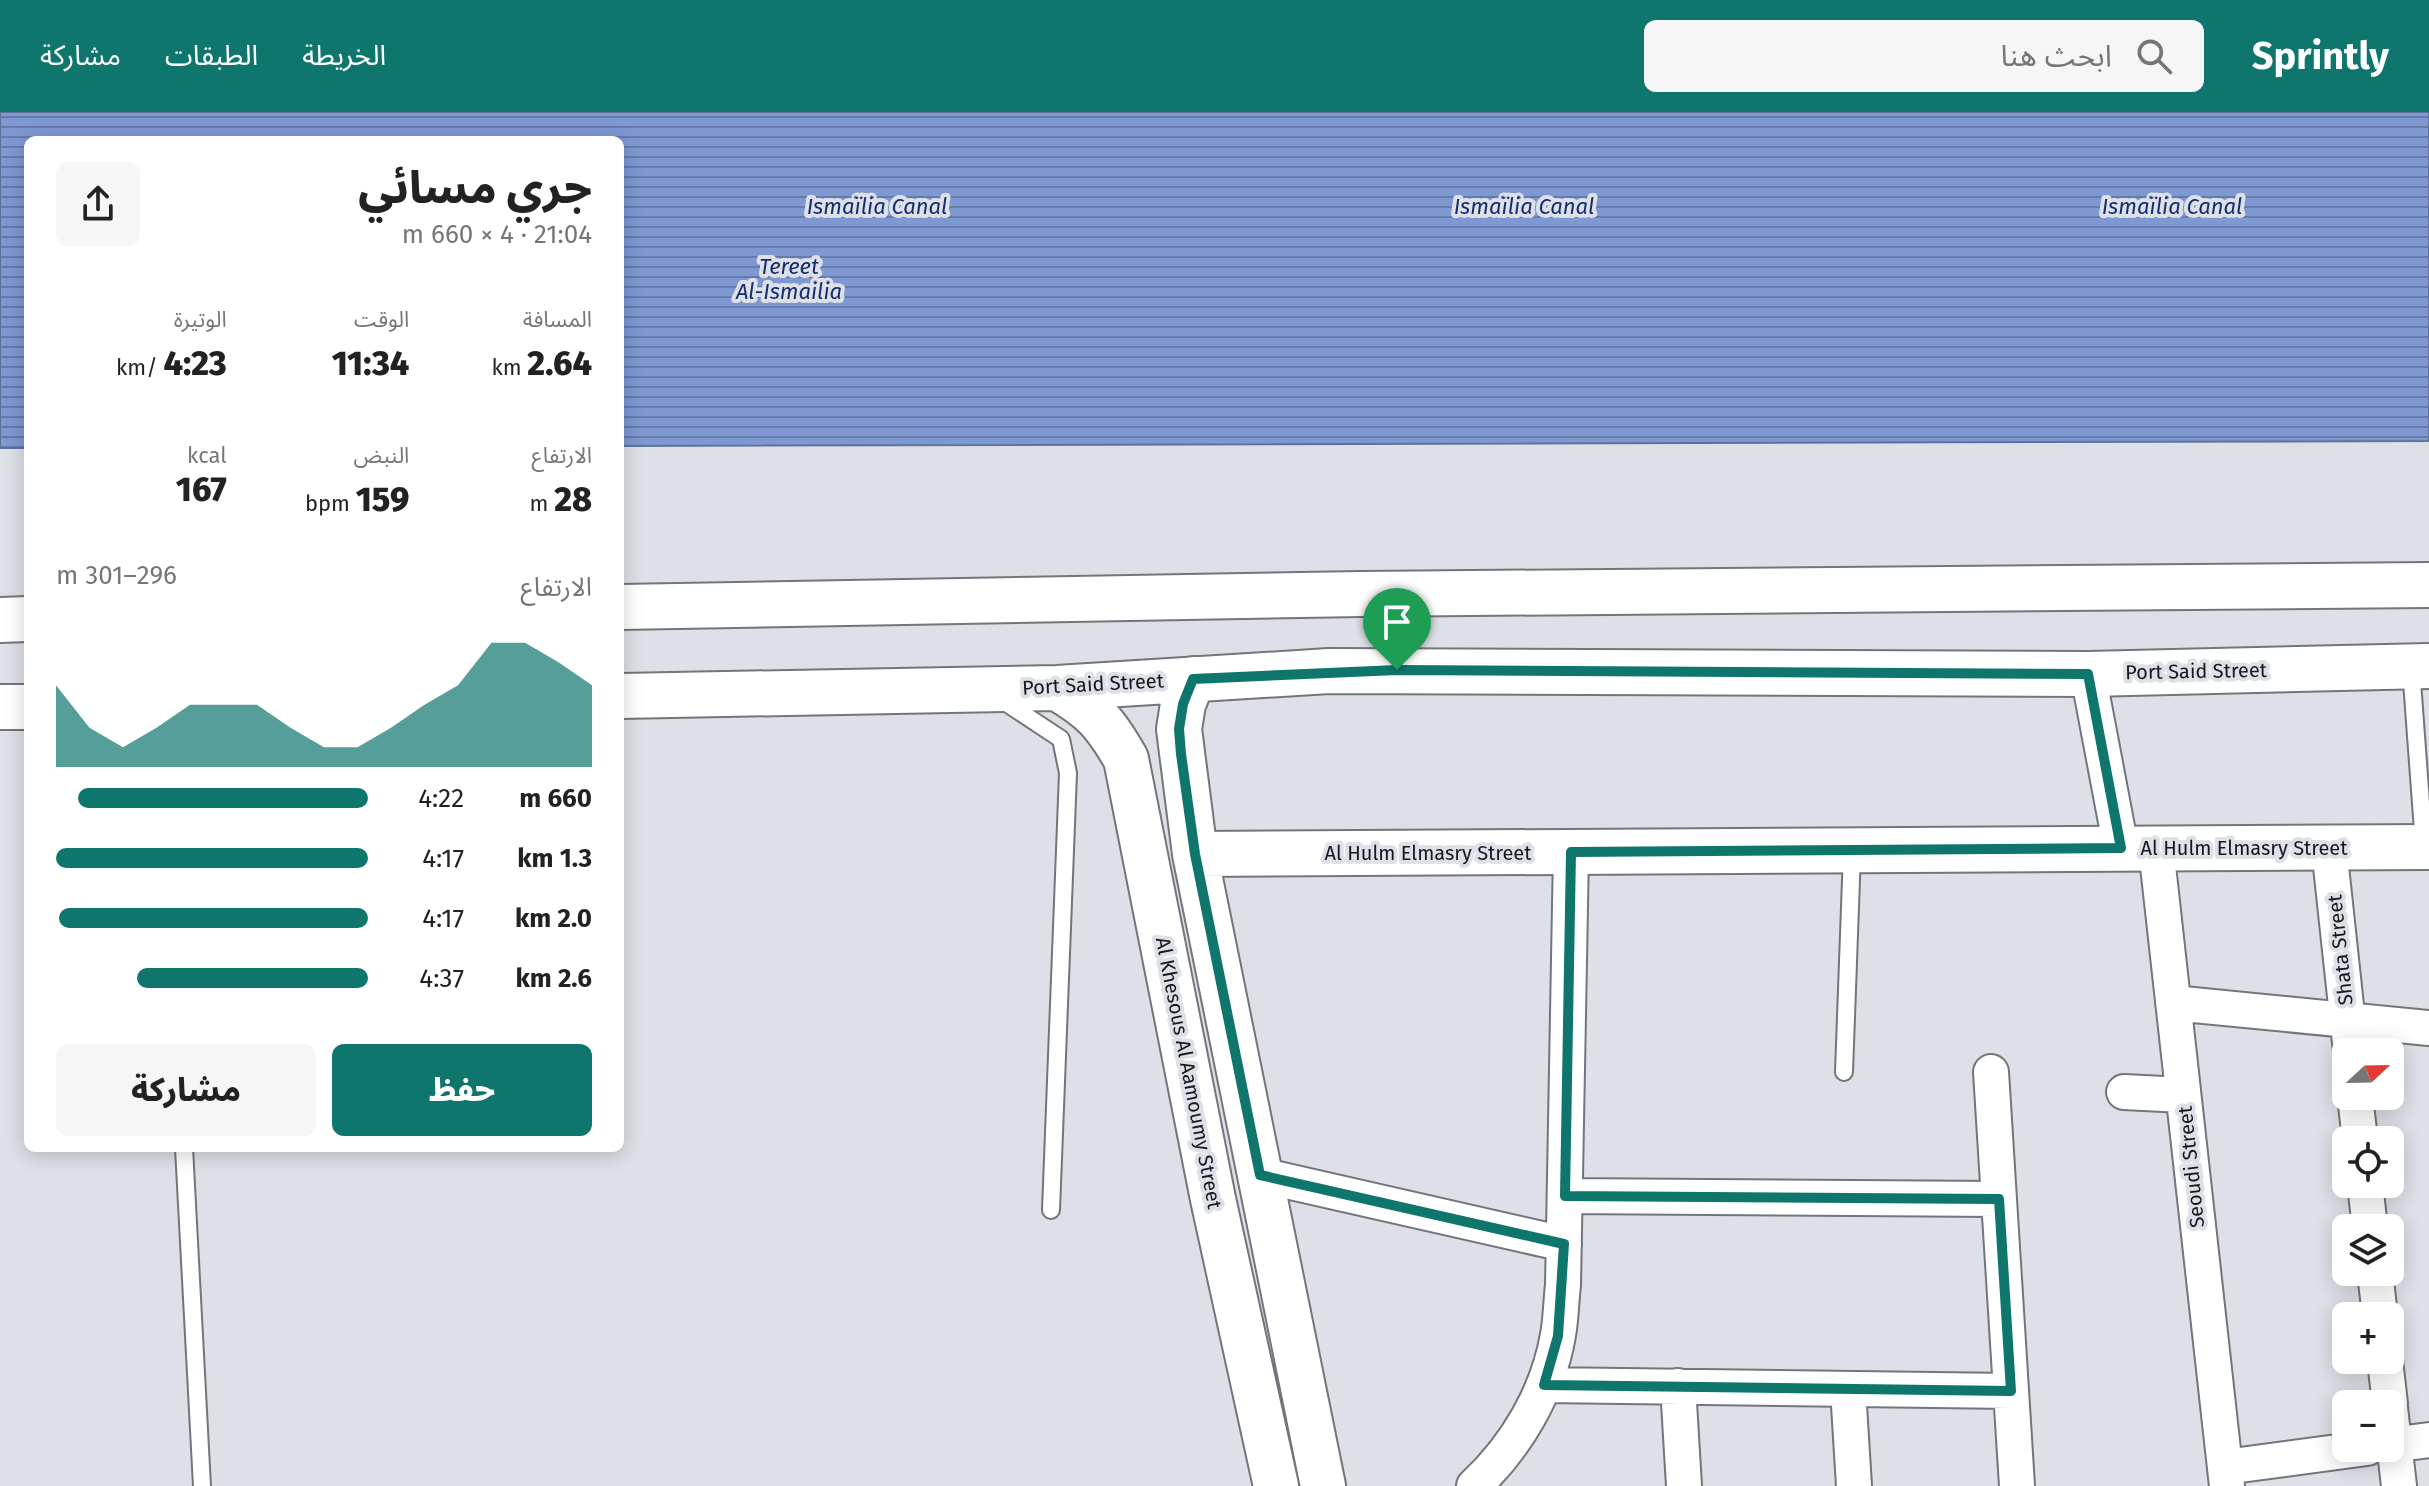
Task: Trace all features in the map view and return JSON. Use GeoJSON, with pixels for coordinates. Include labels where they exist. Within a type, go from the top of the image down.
{"type":"FeatureCollection","features":[{"type":"Feature","properties":{"kind":"main road"},"geometry":{"type":"LineString","coordinates":[[624,607],[1377,594],[2429,585]]}},
{"type":"Feature","properties":{"kind":"main road"},"geometry":{"type":"LineString","coordinates":[[0,620],[24,619]]}},
{"type":"Feature","properties":{"kind":"main road","name":"Port Said Street"},"geometry":{"type":"LineString","coordinates":[[624,696],[1057,688],[1397,670],[2088,674],[2420,666]]}},
{"type":"Feature","properties":{"kind":"main road"},"geometry":{"type":"LineString","coordinates":[[1193,679],[1183,704],[1179,729],[1195,854],[1323,1486]]}},
{"type":"Feature","properties":{"kind":"main road","name":"Al Khesous Al Aamoumy Street"},"geometry":{"type":"LineString","coordinates":[[1057,688],[1086,705],[1109,729],[1126,759],[1213,1199],[1276,1486]]}},
{"type":"Feature","properties":{"kind":"main road"},"geometry":{"type":"LineString","coordinates":[[0,707],[24,707]]}},
{"type":"Feature","properties":{"kind":"main road","name":"Al Hulm Elmasry Street"},"geometry":{"type":"LineString","coordinates":[[1195,854],[2426,847]]}},
{"type":"Feature","properties":{"kind":"street","name":"Seoudi Street"},"geometry":{"type":"LineString","coordinates":[[2088,674],[2138,848],[2173,1003],[2226,1476]]}},
{"type":"Feature","properties":{"kind":"street","name":"Shata Street"},"geometry":{"type":"LineString","coordinates":[[2329,848],[2349,1036]]}},
{"type":"Feature","properties":{"kind":"street"},"geometry":{"type":"LineString","coordinates":[[1474,1486],[1492,1469],[1522,1429],[1544,1385],[1558,1336],[1564,1244],[1571,852]]}},
{"type":"Feature","properties":{"kind":"street"},"geometry":{"type":"LineString","coordinates":[[2173,1003],[2349,1036],[2429,1028]]}},
{"type":"Feature","properties":{"kind":"street"},"geometry":{"type":"LineString","coordinates":[[1991,1072],[2017,1486]]}},
{"type":"Feature","properties":{"kind":"street"},"geometry":{"type":"LineString","coordinates":[[2124,1092],[2183,1095]]}},
{"type":"Feature","properties":{"kind":"street"},"geometry":{"type":"LineString","coordinates":[[1260,1175],[1564,1244]]}},
{"type":"Feature","properties":{"kind":"street"},"geometry":{"type":"LineString","coordinates":[[1565,1196],[1999,1199]]}},
{"type":"Feature","properties":{"kind":"street"},"geometry":{"type":"LineString","coordinates":[[1544,1385],[2011,1391]]}},
{"type":"Feature","properties":{"kind":"street"},"geometry":{"type":"LineString","coordinates":[[1678,1386],[1684,1486]]}},
{"type":"Feature","properties":{"kind":"street"},"geometry":{"type":"LineString","coordinates":[[1848,1389],[1854,1486]]}},
{"type":"Feature","properties":{"kind":"street"},"geometry":{"type":"LineString","coordinates":[[2404,1443],[2429,1440]]}},
{"type":"Feature","properties":{"kind":"street"},"geometry":{"type":"LineString","coordinates":[[2226,1476],[2332,1456]]}},
{"type":"Feature","properties":{"kind":"street"},"geometry":{"type":"LineString","coordinates":[[2390,1462],[2399,1486]]}},
{"type":"Feature","properties":{"kind":"lane"},"geometry":{"type":"LineString","coordinates":[[2420,666],[2426,847]]}},
{"type":"Feature","properties":{"kind":"lane"},"geometry":{"type":"LineString","coordinates":[[985,689],[1061,739],[1068,773],[1051,1210]]}},
{"type":"Feature","properties":{"kind":"lane"},"geometry":{"type":"LineString","coordinates":[[1844,1072],[1852,851]]}},
{"type":"Feature","properties":{"kind":"lane"},"geometry":{"type":"LineString","coordinates":[[184,1152],[202,1486]]}},
{"type":"Feature","properties":{"kind":"water","name":"Tereet Al-Ismailia"},"geometry":{"type":"Polygon","coordinates":[[[0,112],[2429,112],[2429,441],[624,446],[624,136],[24,136],[24,448],[0,448],[0,112]]]}},
{"type":"Feature","properties":{"kind":"route"},"geometry":{"type":"LineString","coordinates":[[1397,670],[2088,674],[2121,848],[1571,852],[1565,1196],[1999,1199],[2011,1391],[1544,1385],[1558,1336],[1564,1244],[1260,1175],[1195,854],[1179,729],[1183,704],[1193,679],[1397,670]]}},
{"type":"Feature","properties":{"kind":"water label","name":"Ismaïlia Canal"},"geometry":{"type":"Point","coordinates":[877,206]}},
{"type":"Feature","properties":{"kind":"water label","name":"Ismaïlia Canal"},"geometry":{"type":"Point","coordinates":[1524,206]}},
{"type":"Feature","properties":{"kind":"water label","name":"Ismaïlia Canal"},"geometry":{"type":"Point","coordinates":[2172,206]}}]}
